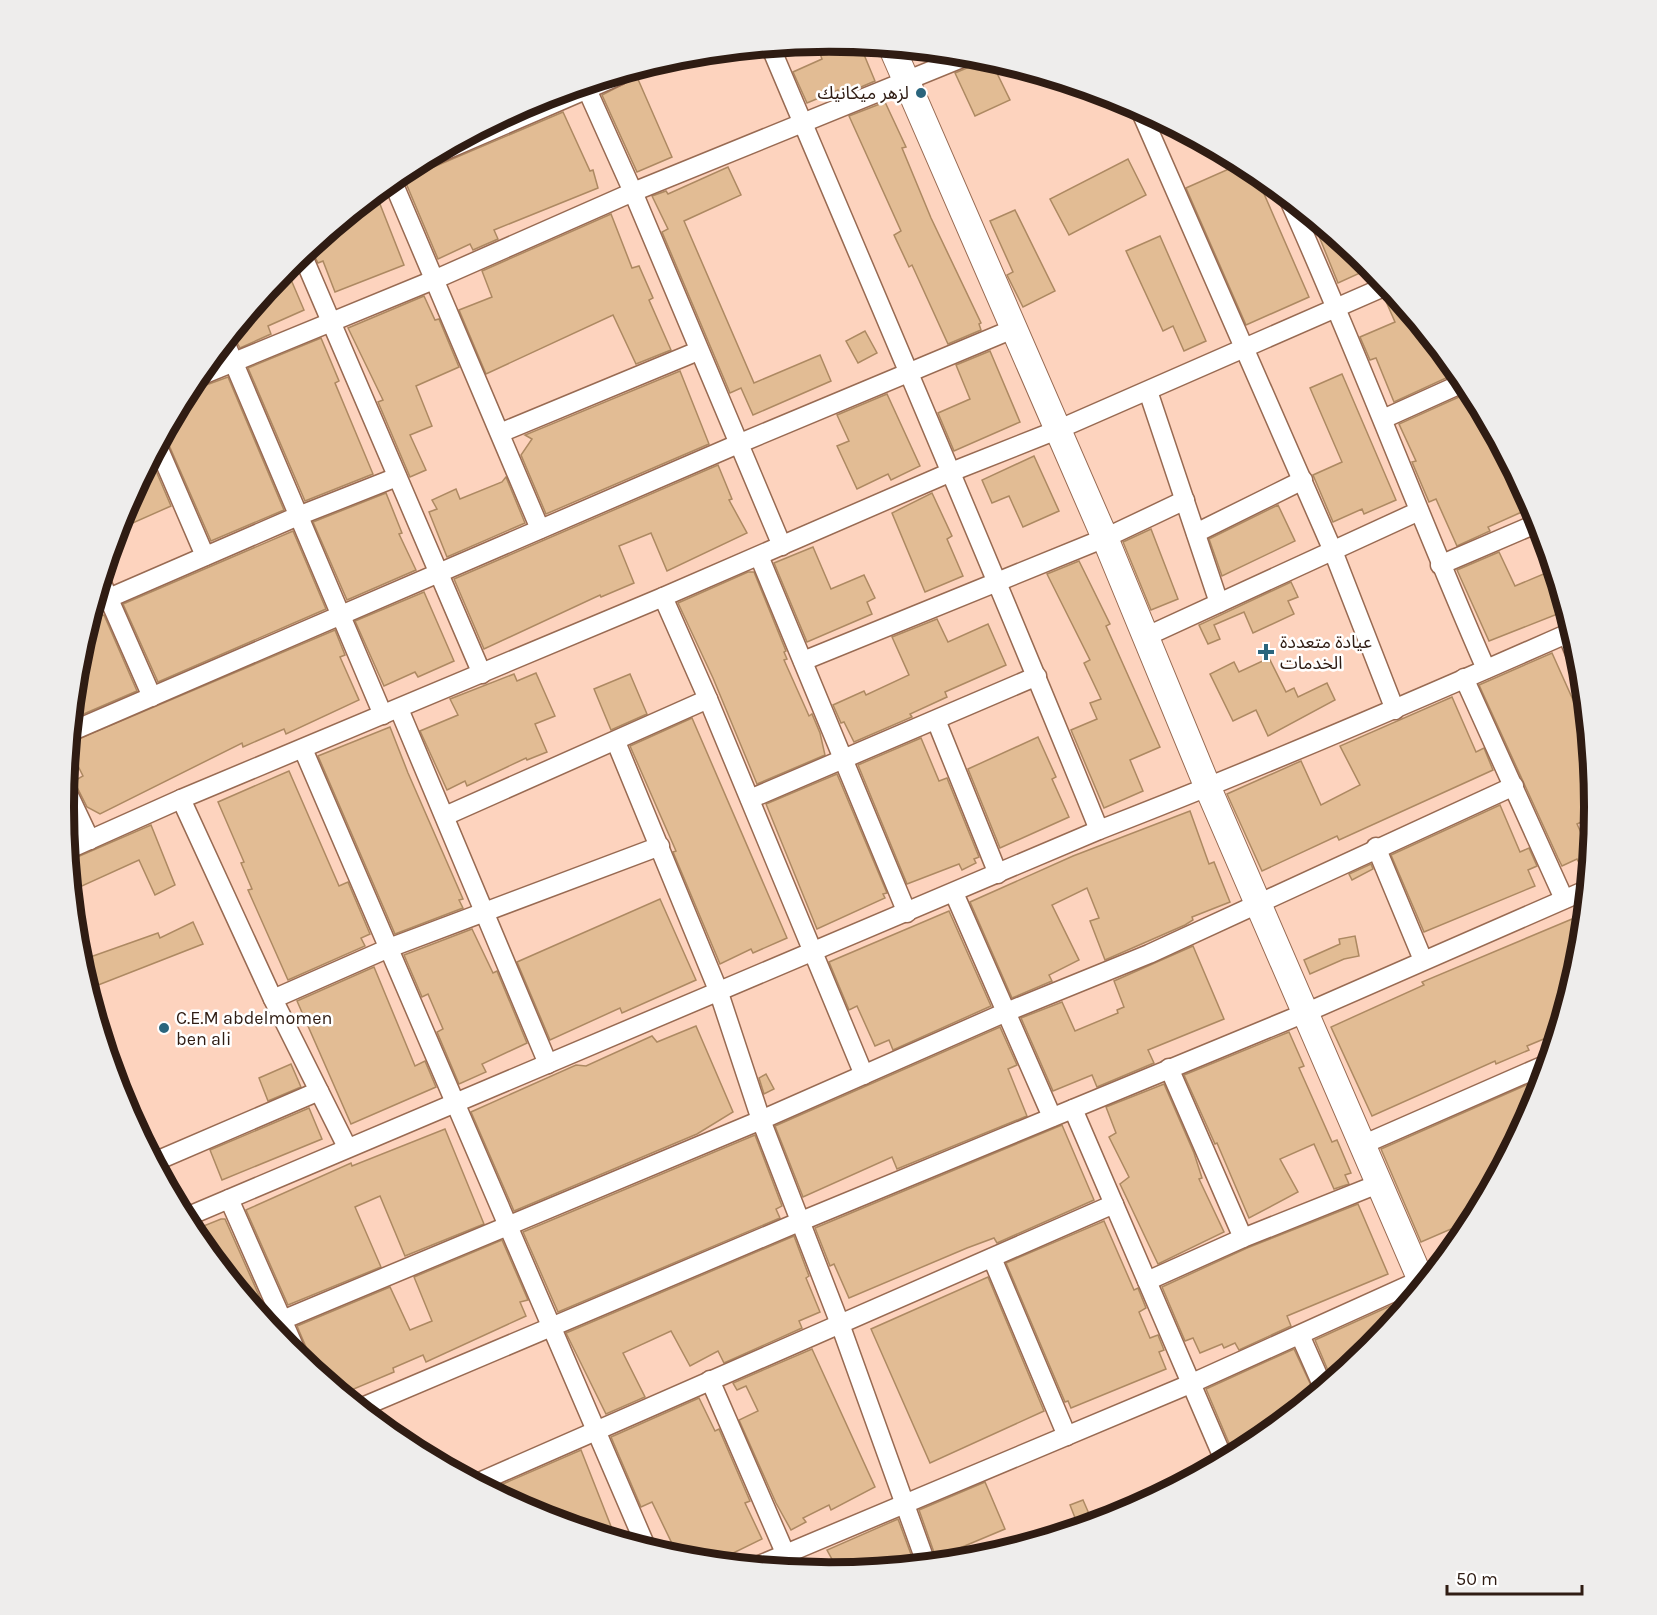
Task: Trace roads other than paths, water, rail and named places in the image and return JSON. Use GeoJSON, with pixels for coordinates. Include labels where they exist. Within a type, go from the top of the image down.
{"type":"FeatureCollection","features":[{"type":"Feature","properties":{"kind":"street"},"geometry":{"type":"LineString","coordinates":[[774,55],[907,372],[999,580],[1099,830]]}},
{"type":"Feature","properties":{"kind":"street"},"geometry":{"type":"LineString","coordinates":[[895,56],[1105,538],[1208,788],[1378,1184],[1421,1274]]}},
{"type":"Feature","properties":{"kind":"street"},"geometry":{"type":"LineString","coordinates":[[214,370],[436,279],[633,192],[952,63]]}},
{"type":"Feature","properties":{"kind":"street"},"geometry":{"type":"LineString","coordinates":[[588,92],[633,192],[782,546]]}},
{"type":"Feature","properties":{"kind":"street"},"geometry":{"type":"LineString","coordinates":[[1146,123],[1303,480],[1395,710]]}},
{"type":"Feature","properties":{"kind":"street"},"geometry":{"type":"LineString","coordinates":[[396,189],[540,529]]}},
{"type":"Feature","properties":{"kind":"street"},"geometry":{"type":"LineString","coordinates":[[1300,219],[1338,307],[1440,565],[1486,669]]}},
{"type":"Feature","properties":{"kind":"street"},"geometry":{"type":"LineString","coordinates":[[306,264],[482,674]]}},
{"type":"Feature","properties":{"kind":"street"},"geometry":{"type":"LineString","coordinates":[[75,847],[181,799],[482,674],[951,472],[1057,430],[1377,290]]}},
{"type":"Feature","properties":{"kind":"street"},"geometry":{"type":"LineString","coordinates":[[78,729],[738,444],[1013,329]]}},
{"type":"Feature","properties":{"kind":"street"},"geometry":{"type":"LineString","coordinates":[[228,350],[298,516],[343,615],[445,816],[548,1064]]}},
{"type":"Feature","properties":{"kind":"street"},"geometry":{"type":"LineString","coordinates":[[500,433],[698,351]]}},
{"type":"Feature","properties":{"kind":"street"},"geometry":{"type":"LineString","coordinates":[[1383,419],[1455,387]]}},
{"type":"Feature","properties":{"kind":"street"},"geometry":{"type":"LineString","coordinates":[[1148,391],[1219,603]]}},
{"type":"Feature","properties":{"kind":"street"},"geometry":{"type":"LineString","coordinates":[[161,455],[205,556]]}},
{"type":"Feature","properties":{"kind":"street"},"geometry":{"type":"LineString","coordinates":[[109,598],[298,516],[397,477]]}},
{"type":"Feature","properties":{"kind":"street"},"geometry":{"type":"LineString","coordinates":[[1196,533],[1303,480]]}},
{"type":"Feature","properties":{"kind":"street"},"geometry":{"type":"LineString","coordinates":[[803,661],[1105,538],[1185,500]]}},
{"type":"Feature","properties":{"kind":"street"},"geometry":{"type":"LineString","coordinates":[[1145,637],[1419,511]]}},
{"type":"Feature","properties":{"kind":"street"},"geometry":{"type":"LineString","coordinates":[[1440,565],[1529,527]]}},
{"type":"Feature","properties":{"kind":"street"},"geometry":{"type":"LineString","coordinates":[[759,556],[908,913]]}},
{"type":"Feature","properties":{"kind":"street"},"geometry":{"type":"LineString","coordinates":[[106,591],[152,697]]}},
{"type":"Feature","properties":{"kind":"street"},"geometry":{"type":"LineString","coordinates":[[663,597],[708,699],[864,1075]]}},
{"type":"Feature","properties":{"kind":"street"},"geometry":{"type":"LineString","coordinates":[[193,1214],[718,990],[908,913],[1099,830],[1208,788],[1395,710],[1563,635]]}},
{"type":"Feature","properties":{"kind":"street"},"geometry":{"type":"LineString","coordinates":[[750,799],[1037,676]]}},
{"type":"Feature","properties":{"kind":"street"},"geometry":{"type":"LineString","coordinates":[[1464,678],[1564,898]]}},
{"type":"Feature","properties":{"kind":"street"},"geometry":{"type":"LineString","coordinates":[[445,816],[616,742],[708,699]]}},
{"type":"Feature","properties":{"kind":"street"},"geometry":{"type":"LineString","coordinates":[[936,720],[998,874]]}},
{"type":"Feature","properties":{"kind":"street"},"geometry":{"type":"LineString","coordinates":[[616,742],[718,990],[761,1120],[840,1324],[924,1556]]}},
{"type":"Feature","properties":{"kind":"street"},"geometry":{"type":"LineString","coordinates":[[303,748],[643,1539]]}},
{"type":"Feature","properties":{"kind":"street"},"geometry":{"type":"LineString","coordinates":[[277,1322],[761,1120],[1004,1013],[1149,954],[1514,786]]}},
{"type":"Feature","properties":{"kind":"street"},"geometry":{"type":"LineString","coordinates":[[181,799],[273,999],[347,1147]]}},
{"type":"Feature","properties":{"kind":"street"},"geometry":{"type":"LineString","coordinates":[[74,806],[90,840]]}},
{"type":"Feature","properties":{"kind":"street"},"geometry":{"type":"LineString","coordinates":[[273,999],[388,948],[660,846]]}},
{"type":"Feature","properties":{"kind":"street"},"geometry":{"type":"LineString","coordinates":[[1376,848],[1423,960]]}},
{"type":"Feature","properties":{"kind":"street"},"geometry":{"type":"LineString","coordinates":[[954,893],[1004,1013],[1052,1117]]}},
{"type":"Feature","properties":{"kind":"street"},"geometry":{"type":"LineString","coordinates":[[368,1405],[799,1222],[1305,1013],[1578,893]]}},
{"type":"Feature","properties":{"kind":"street"},"geometry":{"type":"LineString","coordinates":[[1170,1068],[1244,1238]]}},
{"type":"Feature","properties":{"kind":"street"},"geometry":{"type":"LineString","coordinates":[[1362,1144],[1536,1069]]}},
{"type":"Feature","properties":{"kind":"street"},"geometry":{"type":"LineString","coordinates":[[161,1159],[319,1091]]}},
{"type":"Feature","properties":{"kind":"street"},"geometry":{"type":"LineString","coordinates":[[1073,1109],[1220,1452]]}},
{"type":"Feature","properties":{"kind":"street"},"geometry":{"type":"LineString","coordinates":[[1146,1281],[1244,1238],[1378,1184]]}},
{"type":"Feature","properties":{"kind":"street"},"geometry":{"type":"LineString","coordinates":[[229,1198],[273,1318]]}},
{"type":"Feature","properties":{"kind":"street"},"geometry":{"type":"LineString","coordinates":[[488,1481],[710,1380],[1114,1204]]}},
{"type":"Feature","properties":{"kind":"street"},"geometry":{"type":"LineString","coordinates":[[992,1258],[1067,1436]]}},
{"type":"Feature","properties":{"kind":"street"},"geometry":{"type":"LineString","coordinates":[[791,1561],[905,1503],[1190,1384],[1412,1285]]}},
{"type":"Feature","properties":{"kind":"street"},"geometry":{"type":"LineString","coordinates":[[1300,1335],[1320,1380]]}},
{"type":"Feature","properties":{"kind":"street"},"geometry":{"type":"LineString","coordinates":[[710,1380],[789,1561]]}},
{"type":"Feature","properties":{"kind":"place","name":"لزهر ميكانيك"},"geometry":{"type":"Point","coordinates":[921,93]}},
{"type":"Feature","properties":{"kind":"place","name":"عيادة متعددة الخدمات"},"geometry":{"type":"Point","coordinates":[1266,652]}},
{"type":"Feature","properties":{"kind":"place","name":"C.E.M abdelmomen ben ali"},"geometry":{"type":"Point","coordinates":[164,1028]}}]}
